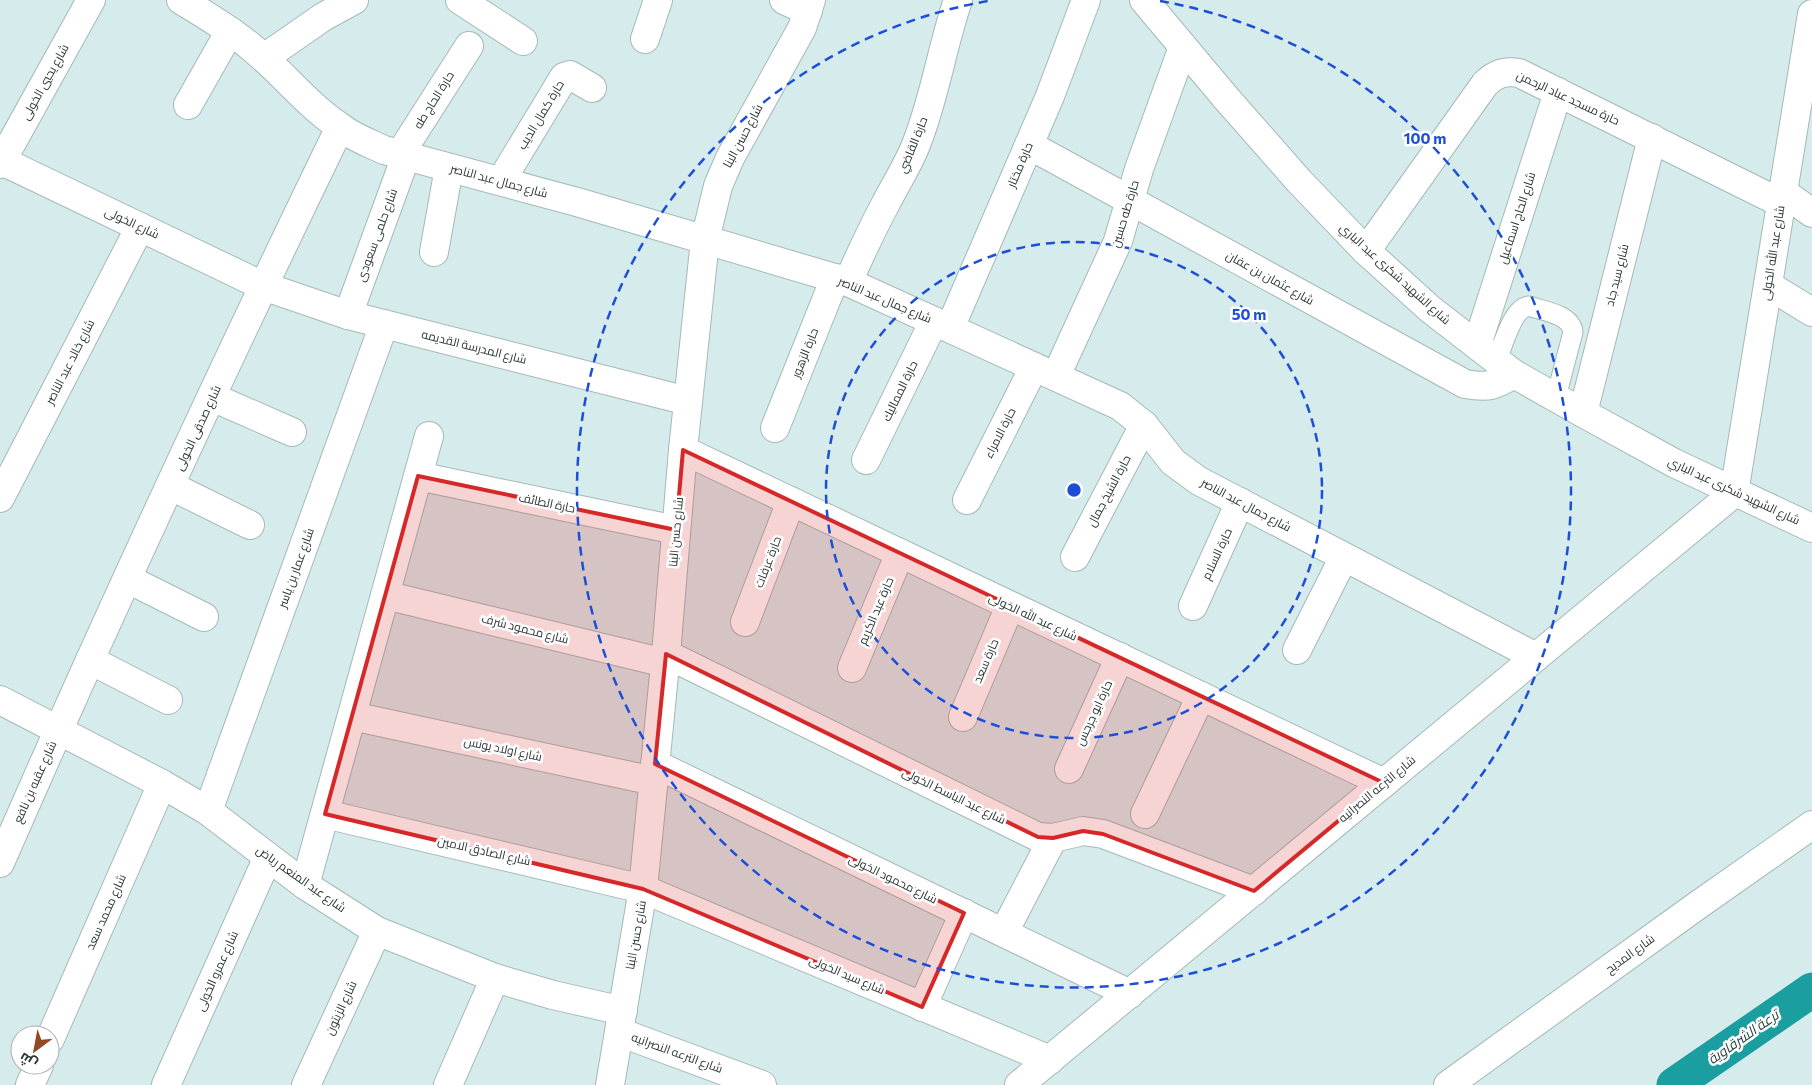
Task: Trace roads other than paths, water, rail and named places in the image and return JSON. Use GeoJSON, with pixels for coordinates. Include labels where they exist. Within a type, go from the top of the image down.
{"type":"FeatureCollection","features":[{"type":"Feature","properties":{"kind":"street","name":"شارع يحيي الخولى"},"geometry":{"type":"LineString","coordinates":[[1,162],[91,0]]}},
{"type":"Feature","properties":{"kind":"street","name":"شارع جمال عبد الناصر"},"geometry":{"type":"LineString","coordinates":[[181,0],[230,31],[264,58],[320,112],[361,140],[384,150],[578,202],[842,280],[1120,406],[1144,425],[1163,450],[1186,472],[1199,481],[1536,657]]}},
{"type":"Feature","properties":{"kind":"street"},"geometry":{"type":"LineString","coordinates":[[264,58],[323,17],[354,0]]}},
{"type":"Feature","properties":{"kind":"street"},"geometry":{"type":"LineString","coordinates":[[460,0],[523,41]]}},
{"type":"Feature","properties":{"kind":"street"},"geometry":{"type":"LineString","coordinates":[[645,39],[658,0]]}},
{"type":"Feature","properties":{"kind":"street","name":"حارة القاضي"},"geometry":{"type":"LineString","coordinates":[[842,280],[866,241],[909,162],[924,122],[958,0]]}},
{"type":"Feature","properties":{"kind":"street","name":"حارة مختار"},"geometry":{"type":"LineString","coordinates":[[942,325],[1050,96],[1086,0]]}},
{"type":"Feature","properties":{"kind":"street","name":"شارع الشهيد شكرى عبد الباري"},"geometry":{"type":"LineString","coordinates":[[1144,0],[1299,181],[1366,251],[1430,309],[1496,360],[1582,413],[1674,464],[1812,528]]}},
{"type":"Feature","properties":{"kind":"street","name":"شارع حسن البنا"},"geometry":{"type":"LineString","coordinates":[[610,1085],[644,889],[666,659],[683,450],[705,240],[718,186],[730,158],[802,28],[801,4]]}},
{"type":"Feature","properties":{"kind":"street","name":"شارع عبد الله الخولى"},"geometry":{"type":"LineString","coordinates":[[1734,493],[1782,197],[1806,90],[1812,14]]}},
{"type":"Feature","properties":{"kind":"street"},"geometry":{"type":"LineString","coordinates":[[188,105],[230,31]]}},
{"type":"Feature","properties":{"kind":"street","name":"حارة الحاج طه"},"geometry":{"type":"LineString","coordinates":[[403,155],[469,46]]}},
{"type":"Feature","properties":{"kind":"street","name":"حارة طه حسين"},"geometry":{"type":"LineString","coordinates":[[1045,372],[1115,248],[1139,169],[1184,47]]}},
{"type":"Feature","properties":{"kind":"street","name":"حارة مسجد عباد الرحمن"},"geometry":{"type":"LineString","coordinates":[[1366,251],[1486,84],[1492,77],[1500,73],[1510,72],[1519,73],[1652,138],[1782,197],[1812,213]]}},
{"type":"Feature","properties":{"kind":"street","name":"حارة كمال الديب"},"geometry":{"type":"LineString","coordinates":[[502,182],[564,76],[570,75],[592,88]]}},
{"type":"Feature","properties":{"kind":"street","name":"شارع الحاج اسماعيل"},"geometry":{"type":"LineString","coordinates":[[1496,360],[1558,92]]}},
{"type":"Feature","properties":{"kind":"street","name":"شارع صدقى الخولى"},"geometry":{"type":"LineString","coordinates":[[58,730],[263,286],[340,127]]}},
{"type":"Feature","properties":{"kind":"street","name":"شارع سيد جاد"},"geometry":{"type":"LineString","coordinates":[[1582,413],[1652,138]]}},
{"type":"Feature","properties":{"kind":"street","name":"شارع عثمان بن عفان"},"geometry":{"type":"LineString","coordinates":[[1028,145],[1465,384],[1479,387],[1494,386],[1496,360]]}},
{"type":"Feature","properties":{"kind":"street","name":"شارع حلمى سعودى"},"geometry":{"type":"LineString","coordinates":[[348,315],[403,155]]}},
{"type":"Feature","properties":{"kind":"street","name":"شارع الخولى"},"geometry":{"type":"LineString","coordinates":[[1,162],[263,286]]}},
{"type":"Feature","properties":{"kind":"street"},"geometry":{"type":"LineString","coordinates":[[434,252],[449,168]]}},
{"type":"Feature","properties":{"kind":"street","name":"شارع خالد عبد الناصر"},"geometry":{"type":"LineString","coordinates":[[0,498],[140,227]]}},
{"type":"Feature","properties":{"kind":"street","name":"حارة الزهور"},"geometry":{"type":"LineString","coordinates":[[774,428],[842,280]]}},
{"type":"Feature","properties":{"kind":"street"},"geometry":{"type":"LineString","coordinates":[[1768,285],[1812,312]]}},
{"type":"Feature","properties":{"kind":"street","name":"شارع المدرسة القديمه"},"geometry":{"type":"LineString","coordinates":[[263,286],[348,315],[688,401]]}},
{"type":"Feature","properties":{"kind":"street","name":"شارع عمار بن ياسر"},"geometry":{"type":"LineString","coordinates":[[208,811],[384,324]]}},
{"type":"Feature","properties":{"kind":"street","name":"حارة المماليك"},"geometry":{"type":"LineString","coordinates":[[866,460],[942,325]]}},
{"type":"Feature","properties":{"kind":"street","name":"حارة الامراء"},"geometry":{"type":"LineString","coordinates":[[967,500],[1045,372]]}},
{"type":"Feature","properties":{"kind":"street"},"geometry":{"type":"LineString","coordinates":[[212,397],[292,432]]}},
{"type":"Feature","properties":{"kind":"street","name":"حارة الشيخ جمال"},"geometry":{"type":"LineString","coordinates":[[1075,557],[1144,425]]}},
{"type":"Feature","properties":{"kind":"street"},"geometry":{"type":"LineString","coordinates":[[305,885],[430,436]]}},
{"type":"Feature","properties":{"kind":"street","name":"شارع عبد الله الخولى"},"geometry":{"type":"LineString","coordinates":[[683,450],[1384,783]]}},
{"type":"Feature","properties":{"kind":"street","name":"حارة الطائف"},"geometry":{"type":"LineString","coordinates":[[418,476],[676,530]]}},
{"type":"Feature","properties":{"kind":"street"},"geometry":{"type":"LineString","coordinates":[[170,486],[250,524]]}},
{"type":"Feature","properties":{"kind":"street","name":"شارع الترعه النصرانيه"},"geometry":{"type":"LineString","coordinates":[[1019,1085],[1734,493]]}},
{"type":"Feature","properties":{"kind":"street","name":"حارة عرفات"},"geometry":{"type":"LineString","coordinates":[[745,622],[791,501]]}},
{"type":"Feature","properties":{"kind":"street","name":"حارة السلام"},"geometry":{"type":"LineString","coordinates":[[1193,606],[1240,502]]}},
{"type":"Feature","properties":{"kind":"street","name":"حارة عبد الكريم"},"geometry":{"type":"LineString","coordinates":[[852,668],[900,554]]}},
{"type":"Feature","properties":{"kind":"street"},"geometry":{"type":"LineString","coordinates":[[1297,650],[1344,557]]}},
{"type":"Feature","properties":{"kind":"street"},"geometry":{"type":"LineString","coordinates":[[128,579],[204,617]]}},
{"type":"Feature","properties":{"kind":"street","name":"شارع محمود شرف"},"geometry":{"type":"LineString","coordinates":[[385,595],[666,659]]}},
{"type":"Feature","properties":{"kind":"street","name":"حارة سعد"},"geometry":{"type":"LineString","coordinates":[[962,717],[1010,606]]}},
{"type":"Feature","properties":{"kind":"street","name":"حارة ابو جرجس"},"geometry":{"type":"LineString","coordinates":[[1069,769],[1120,658]]}},
{"type":"Feature","properties":{"kind":"street","name":"شارع عبد الباسط الخولى"},"geometry":{"type":"LineString","coordinates":[[666,659],[1038,837],[1053,838],[1083,831],[1103,834],[1254,891]]}},
{"type":"Feature","properties":{"kind":"street"},"geometry":{"type":"LineString","coordinates":[[90,660],[168,700]]}},
{"type":"Feature","properties":{"kind":"street"},"geometry":{"type":"LineString","coordinates":[[1145,814],[1201,696]]}},
{"type":"Feature","properties":{"kind":"street","name":"شارع عبد المنعم رياض"},"geometry":{"type":"LineString","coordinates":[[0,700],[162,784],[208,811],[305,885],[376,930],[495,978],[553,995],[621,1022]]}},
{"type":"Feature","properties":{"kind":"street","name":"شارع اولاد يونس"},"geometry":{"type":"LineString","coordinates":[[352,716],[654,773]]}},
{"type":"Feature","properties":{"kind":"street","name":"شارع عقبه بن نافع"},"geometry":{"type":"LineString","coordinates":[[0,862],[58,730]]}},
{"type":"Feature","properties":{"kind":"street","name":"شارع محمود الخولى"},"geometry":{"type":"LineString","coordinates":[[654,773],[964,913],[1130,994]]}},
{"type":"Feature","properties":{"kind":"street","name":"شارع محمد سعد"},"geometry":{"type":"LineString","coordinates":[[56,1025],[162,784]]}},
{"type":"Feature","properties":{"kind":"street","name":"شارع الصادق الامين"},"geometry":{"type":"LineString","coordinates":[[325,814],[644,889]]}},
{"type":"Feature","properties":{"kind":"street","name":"شارع المديح"},"geometry":{"type":"LineString","coordinates":[[1448,1085],[1812,825]]}},
{"type":"Feature","properties":{"kind":"street"},"geometry":{"type":"LineString","coordinates":[[1004,932],[1053,838]]}},
{"type":"Feature","properties":{"kind":"street","name":"شارع عمرو الخولى"},"geometry":{"type":"LineString","coordinates":[[166,1085],[268,857]]}},
{"type":"Feature","properties":{"kind":"street","name":"شارع سيد الخولى"},"geometry":{"type":"LineString","coordinates":[[644,889],[1050,1060]]}},
{"type":"Feature","properties":{"kind":"street"},"geometry":{"type":"LineString","coordinates":[[922,1006],[964,913]]}},
{"type":"Feature","properties":{"kind":"street","name":"شارع الزيتون"},"geometry":{"type":"LineString","coordinates":[[306,1085],[376,930]]}},
{"type":"Feature","properties":{"kind":"street"},"geometry":{"type":"LineString","coordinates":[[448,1085],[495,978]]}},
{"type":"Feature","properties":{"kind":"street","name":"شارع الترعه النصرانيه"},"geometry":{"type":"LineString","coordinates":[[621,1022],[762,1085]]}},
{"type":"Feature","properties":{"kind":"lane"},"geometry":{"type":"LineString","coordinates":[[1496,360],[1516,313],[1524,307],[1529,306],[1566,319],[1573,332],[1556,397]]}},
{"type":"Feature","properties":{"kind":"waterway","name":"ترعة الشرقاوية"},"geometry":{"type":"LineString","coordinates":[[1674,1085],[1812,990]]}}]}
